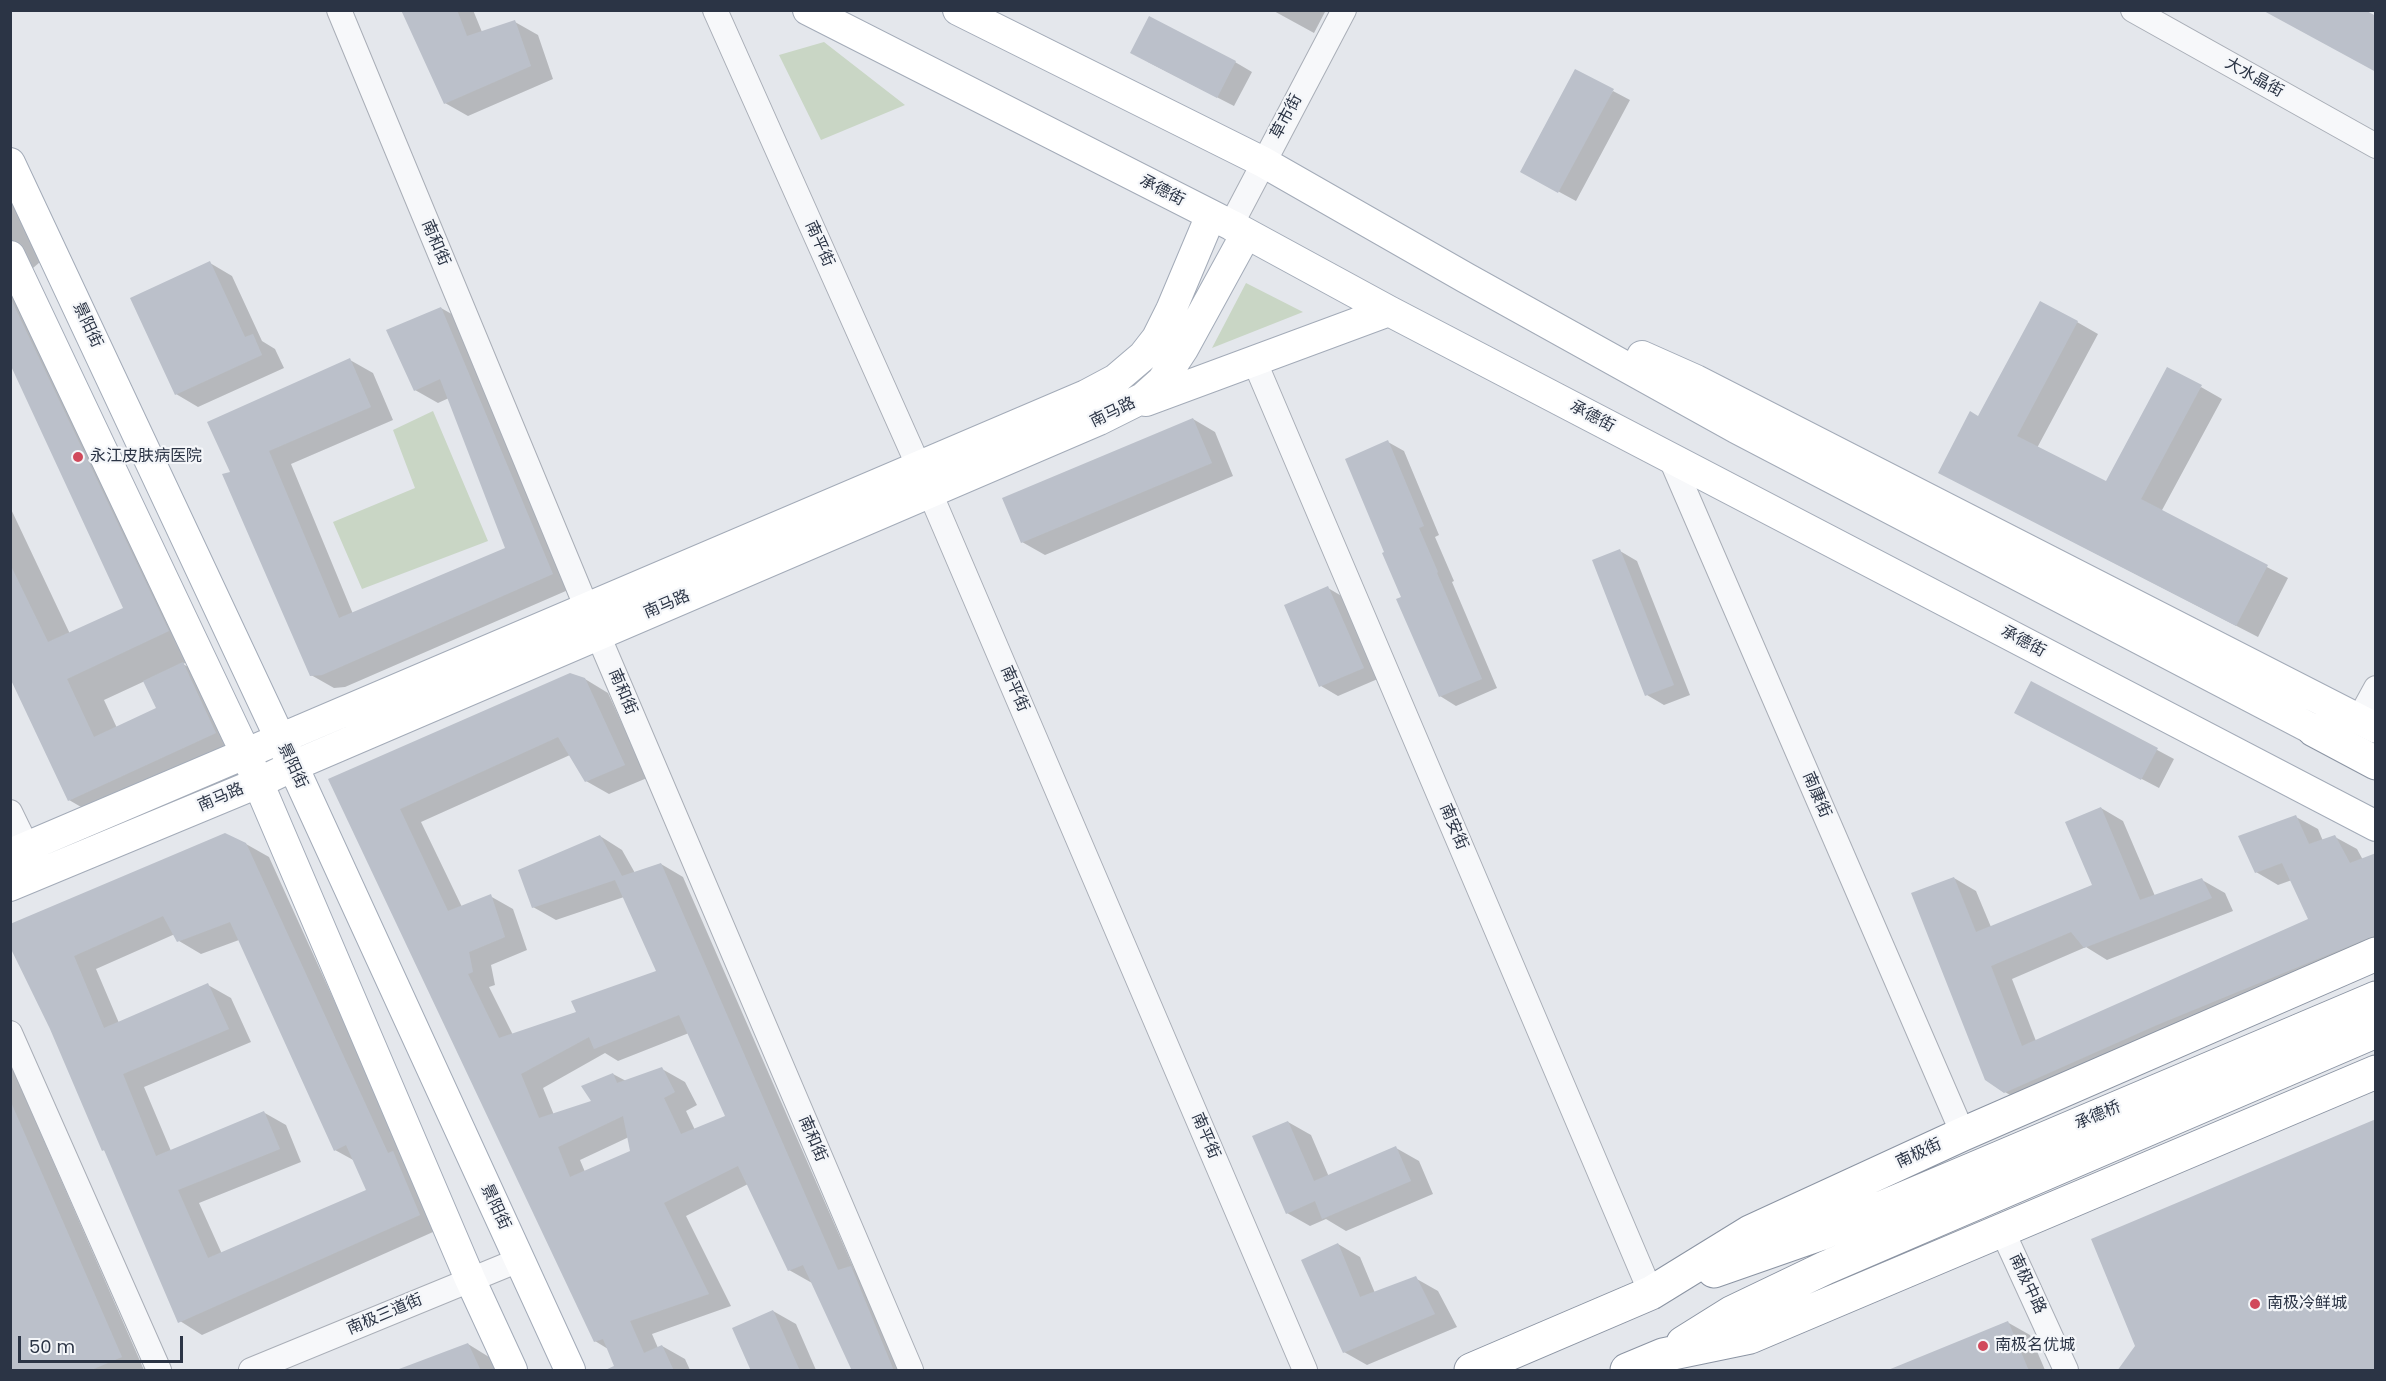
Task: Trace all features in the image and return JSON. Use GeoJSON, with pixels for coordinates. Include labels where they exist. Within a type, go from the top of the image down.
{"type":"FeatureCollection","features":[{"type":"Feature","properties":{"kind":"highway"},"geometry":{"type":"LineString","coordinates":[[2314,729],[2376,763]]}},
{"type":"Feature","properties":{"kind":"highway","name":"南极街"},"geometry":{"type":"LineString","coordinates":[[1471,1371],[1651,1293],[1750,1232],[1963,1134],[2376,954]]}},
{"type":"Feature","properties":{"kind":"highway","name":"承德桥"},"geometry":{"type":"LineString","coordinates":[[1651,1293],[1820,1234],[2376,998]]}},
{"type":"Feature","properties":{"kind":"highway","name":"承德桥"},"geometry":{"type":"LineString","coordinates":[[1666,1363],[1731,1313],[1825,1268],[2376,1031]]}},
{"type":"Feature","properties":{"kind":"highway"},"geometry":{"type":"LineString","coordinates":[[1627,1371],[1666,1363],[1750,1337],[2376,1072]]}},
{"type":"Feature","properties":{"kind":"main road","name":"承德街"},"geometry":{"type":"LineString","coordinates":[[808,10],[1229,225],[1389,311],[2376,826]]}},
{"type":"Feature","properties":{"kind":"main road"},"geometry":{"type":"LineString","coordinates":[[958,10],[1263,162],[1736,428],[2314,729]]}},
{"type":"Feature","properties":{"kind":"main road","name":"景阳街"},"geometry":{"type":"LineString","coordinates":[[10,163],[293,766],[570,1371]]}},
{"type":"Feature","properties":{"kind":"main road","name":"南马路"},"geometry":{"type":"LineString","coordinates":[[924,480],[1116,379],[1143,356],[1157,338],[1171,310],[1229,225]]}},
{"type":"Feature","properties":{"kind":"main road","name":"南马路"},"geometry":{"type":"LineString","coordinates":[[10,886],[258,783],[592,622],[924,480],[1118,411],[1143,398],[1162,381],[1184,349],[1229,225]]}},
{"type":"Feature","properties":{"kind":"main road"},"geometry":{"type":"LineString","coordinates":[[10,256],[246,754],[470,1280],[512,1371]]}},
{"type":"Feature","properties":{"kind":"main road"},"geometry":{"type":"LineString","coordinates":[[1466,278],[1696,380],[2367,723]]}},
{"type":"Feature","properties":{"kind":"main road"},"geometry":{"type":"LineString","coordinates":[[1118,411],[1389,311]]}},
{"type":"Feature","properties":{"kind":"main road","name":"南马路"},"geometry":{"type":"LineString","coordinates":[[19,850],[280,739],[592,622]]}},
{"type":"Feature","properties":{"kind":"street","name":"南和街"},"geometry":{"type":"LineString","coordinates":[[339,10],[592,622],[911,1371]]}},
{"type":"Feature","properties":{"kind":"street","name":"南平街"},"geometry":{"type":"LineString","coordinates":[[715,10],[924,480],[1305,1371]]}},
{"type":"Feature","properties":{"kind":"street","name":"草市街"},"geometry":{"type":"LineString","coordinates":[[1229,225],[1344,10]]}},
{"type":"Feature","properties":{"kind":"street","name":"大水晶街"},"geometry":{"type":"LineString","coordinates":[[2133,10],[2376,146]]}},
{"type":"Feature","properties":{"kind":"street","name":"南安街"},"geometry":{"type":"LineString","coordinates":[[1254,360],[1651,1293]]}},
{"type":"Feature","properties":{"kind":"street","name":"南康街"},"geometry":{"type":"LineString","coordinates":[[1670,457],[1963,1134]]}},
{"type":"Feature","properties":{"kind":"street"},"geometry":{"type":"LineString","coordinates":[[2367,723],[2376,688]]}},
{"type":"Feature","properties":{"kind":"street"},"geometry":{"type":"LineString","coordinates":[[10,812],[19,850]]}},
{"type":"Feature","properties":{"kind":"street"},"geometry":{"type":"LineString","coordinates":[[10,1033],[159,1371]]}},
{"type":"Feature","properties":{"kind":"street","name":"南极中路"},"geometry":{"type":"LineString","coordinates":[[2002,1230],[2066,1371]]}},
{"type":"Feature","properties":{"kind":"street","name":"南极三道街"},"geometry":{"type":"LineString","coordinates":[[251,1371],[519,1260]]}},
{"type":"Feature","properties":{"kind":"green space"},"geometry":{"type":"Polygon","coordinates":[[[824,42],[905,105],[821,140],[779,55],[824,42]]]}},
{"type":"Feature","properties":{"kind":"green space"},"geometry":{"type":"Polygon","coordinates":[[[1246,283],[1303,312],[1212,348],[1246,283]]]}},
{"type":"Feature","properties":{"kind":"green space"},"geometry":{"type":"Polygon","coordinates":[[[433,411],[488,541],[362,589],[333,522],[415,488],[393,430],[433,411]]]}},
{"type":"Feature","properties":{"kind":"building"},"geometry":{"type":"Polygon","coordinates":[[[401,10],[457,10],[467,36],[515,20],[531,66],[444,104],[401,10]]]}},
{"type":"Feature","properties":{"kind":"building"},"geometry":{"type":"Polygon","coordinates":[[[2262,10],[2365,10],[2376,16],[2376,72],[2262,10]]]}},
{"type":"Feature","properties":{"kind":"building"},"geometry":{"type":"Polygon","coordinates":[[[1149,16],[1236,61],[1217,98],[1130,53],[1149,16]]]}},
{"type":"Feature","properties":{"kind":"building"},"geometry":{"type":"Polygon","coordinates":[[[1575,69],[1614,89],[1558,193],[1520,172],[1575,69]]]}},
{"type":"Feature","properties":{"kind":"building"},"geometry":{"type":"Polygon","coordinates":[[[210,261],[245,337],[253,334],[262,355],[175,395],[130,298],[210,261]]]}},
{"type":"Feature","properties":{"kind":"building"},"geometry":{"type":"Polygon","coordinates":[[[10,297],[169,631],[67,679],[94,737],[156,708],[143,681],[183,662],[216,733],[68,801],[10,678],[10,564],[48,642],[123,608],[10,364],[10,297]]]}},
{"type":"Feature","properties":{"kind":"building"},"geometry":{"type":"Polygon","coordinates":[[[2040,301],[2078,321],[2017,436],[2106,481],[2167,367],[2202,385],[2141,499],[2268,565],[2236,626],[1938,473],[1970,411],[1978,416],[2040,301]]]}},
{"type":"Feature","properties":{"kind":"building"},"geometry":{"type":"Polygon","coordinates":[[[441,307],[553,574],[322,675],[310,676],[222,474],[230,472],[207,422],[350,358],[371,407],[269,451],[339,618],[505,548],[440,379],[414,391],[386,330],[441,307]]]}},
{"type":"Feature","properties":{"kind":"building"},"geometry":{"type":"Polygon","coordinates":[[[1193,418],[1212,463],[1021,543],[1002,498],[1193,418]]]}},
{"type":"Feature","properties":{"kind":"building"},"geometry":{"type":"Polygon","coordinates":[[[1388,440],[1424,526],[1419,528],[1482,679],[1439,697],[1396,599],[1401,597],[1345,459],[1388,440]]]}},
{"type":"Feature","properties":{"kind":"building"},"geometry":{"type":"Polygon","coordinates":[[[1620,549],[1674,685],[1645,696],[1592,560],[1620,549]]]}},
{"type":"Feature","properties":{"kind":"building"},"geometry":{"type":"Polygon","coordinates":[[[1328,586],[1364,668],[1319,687],[1284,605],[1328,586]]]}},
{"type":"Feature","properties":{"kind":"building"},"geometry":{"type":"Polygon","coordinates":[[[570,673],[585,678],[625,765],[585,782],[558,737],[400,809],[448,911],[491,894],[505,937],[469,952],[473,972],[468,974],[499,1038],[576,1012],[571,1001],[656,971],[615,880],[532,908],[518,870],[600,835],[622,876],[661,863],[838,1270],[851,1266],[894,1371],[852,1371],[803,1265],[788,1271],[738,1166],[664,1203],[709,1294],[630,1321],[644,1353],[662,1345],[674,1371],[603,1371],[614,1366],[603,1339],[594,1342],[328,779],[570,673]],[[679,1015],[594,1049],[589,1037],[521,1074],[539,1118],[591,1101],[581,1086],[613,1073],[617,1083],[662,1067],[675,1092],[664,1098],[681,1134],[725,1116],[679,1015]],[[623,1116],[558,1147],[570,1177],[630,1151],[623,1116]]]}},
{"type":"Feature","properties":{"kind":"building"},"geometry":{"type":"Polygon","coordinates":[[[2031,681],[2158,748],[2141,780],[2014,713],[2031,681]]]}},
{"type":"Feature","properties":{"kind":"building"},"geometry":{"type":"Polygon","coordinates":[[[2101,807],[2140,900],[2202,878],[2212,898],[2084,948],[2071,932],[1991,966],[2022,1046],[2308,919],[2282,863],[2255,873],[2238,836],[2296,815],[2309,844],[2335,835],[2350,863],[2376,853],[2376,935],[2157,1025],[2004,1093],[1985,1080],[1911,893],[1954,877],[1976,932],[2092,885],[2065,822],[2101,807]]]}},
{"type":"Feature","properties":{"kind":"building"},"geometry":{"type":"Polygon","coordinates":[[[225,833],[246,843],[388,1153],[393,1151],[420,1215],[178,1323],[50,1029],[10,947],[10,924],[225,833]],[[163,916],[74,956],[104,1028],[208,983],[229,1029],[123,1074],[156,1156],[264,1111],[280,1149],[178,1190],[208,1258],[366,1190],[346,1145],[334,1151],[230,922],[177,942],[163,916]]]}},
{"type":"Feature","properties":{"kind":"building"},"geometry":{"type":"Polygon","coordinates":[[[10,1100],[122,1357],[89,1371],[10,1371],[10,1100]]]}},
{"type":"Feature","properties":{"kind":"building"},"geometry":{"type":"Polygon","coordinates":[[[2376,1119],[2376,1371],[2117,1371],[2135,1346],[2091,1239],[2376,1119]]]}},
{"type":"Feature","properties":{"kind":"building"},"geometry":{"type":"Polygon","coordinates":[[[1288,1121],[1314,1181],[1396,1146],[1411,1181],[1322,1219],[1315,1201],[1286,1214],[1252,1136],[1288,1121]]]}},
{"type":"Feature","properties":{"kind":"building"},"geometry":{"type":"Polygon","coordinates":[[[1338,1243],[1360,1297],[1416,1276],[1435,1314],[1343,1353],[1301,1260],[1338,1243]]]}},
{"type":"Feature","properties":{"kind":"building"},"geometry":{"type":"Polygon","coordinates":[[[773,1310],[800,1371],[751,1371],[732,1328],[773,1310]]]}},
{"type":"Feature","properties":{"kind":"building","name":"南极名优城"},"geometry":{"type":"Polygon","coordinates":[[[2008,1321],[2029,1371],[1888,1370],[2008,1321]]]}},
{"type":"Feature","properties":{"kind":"building"},"geometry":{"type":"Polygon","coordinates":[[[468,1343],[481,1371],[400,1371],[399,1369],[468,1343]]]}},
{"type":"Feature","properties":{"kind":"place","name":"永江皮肤病医院"},"geometry":{"type":"Point","coordinates":[78,457]}},
{"type":"Feature","properties":{"kind":"place","name":"南极冷鲜城"},"geometry":{"type":"Point","coordinates":[2255,1304]}},
{"type":"Feature","properties":{"kind":"place","name":"南极名优城"},"geometry":{"type":"Point","coordinates":[1983,1346]}}]}
